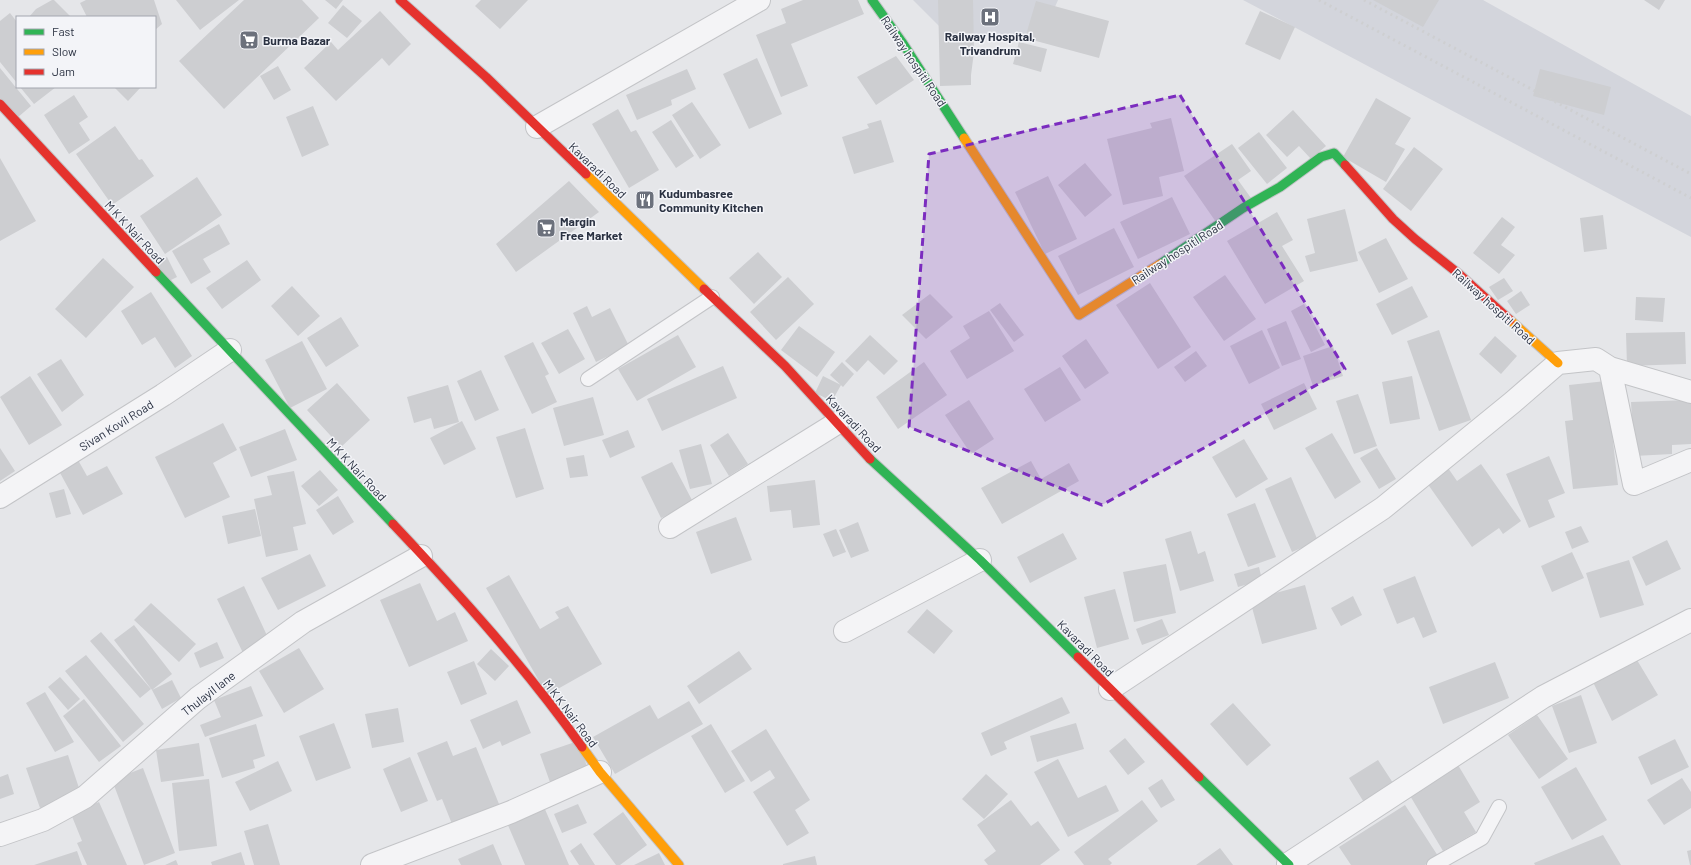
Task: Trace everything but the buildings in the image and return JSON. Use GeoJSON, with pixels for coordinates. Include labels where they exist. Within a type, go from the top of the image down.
{"type":"FeatureCollection","features":[{"type":"Feature","properties":{"kind":"street","name":"Kavaradi Road"},"geometry":{"type":"LineString","coordinates":[[400,0],[486,77],[785,366],[873,462],[980,560],[1288,864]]}},
{"type":"Feature","properties":{"kind":"street"},"geometry":{"type":"LineString","coordinates":[[537,127],[759,0]]}},
{"type":"Feature","properties":{"kind":"street","name":"Railway hospitl Road"},"geometry":{"type":"LineString","coordinates":[[872,0],[902,42],[1079,315],[1168,259],[1243,208],[1286,182],[1321,157],[1334,153],[1393,219],[1415,239],[1459,274],[1558,363]]}},
{"type":"Feature","properties":{"kind":"street","name":"M K K Nair Road"},"geometry":{"type":"LineString","coordinates":[[0,104],[55,165],[463,599],[553,706],[600,772],[679,865]]}},
{"type":"Feature","properties":{"kind":"street","name":"Sivan Kovil Road"},"geometry":{"type":"LineString","coordinates":[[0,498],[163,395],[230,350]]}},
{"type":"Feature","properties":{"kind":"street"},"geometry":{"type":"LineString","coordinates":[[1110,689],[1383,508],[1513,402],[1558,363],[1596,358],[1610,368],[1691,392]]}},
{"type":"Feature","properties":{"kind":"street"},"geometry":{"type":"LineString","coordinates":[[1610,368],[1634,484],[1691,460]]}},
{"type":"Feature","properties":{"kind":"street"},"geometry":{"type":"LineString","coordinates":[[670,527],[837,423]]}},
{"type":"Feature","properties":{"kind":"street","name":"Thulayil lane"},"geometry":{"type":"LineString","coordinates":[[0,834],[43,820],[85,797],[198,698],[303,622],[421,556]]}},
{"type":"Feature","properties":{"kind":"street"},"geometry":{"type":"LineString","coordinates":[[844,631],[980,560]]}},
{"type":"Feature","properties":{"kind":"street"},"geometry":{"type":"LineString","coordinates":[[1288,864],[1543,697],[1691,620]]}},
{"type":"Feature","properties":{"kind":"street"},"geometry":{"type":"LineString","coordinates":[[372,865],[511,812],[600,772]]}},
{"type":"Feature","properties":{"kind":"lane"},"geometry":{"type":"LineString","coordinates":[[588,379],[712,297]]}},
{"type":"Feature","properties":{"kind":"lane"},"geometry":{"type":"LineString","coordinates":[[1434,865],[1482,838],[1499,807]]}},
{"type":"Feature","properties":{"kind":"highlighted area"},"geometry":{"type":"Polygon","coordinates":[[[1180,95],[1345,369],[1102,505],[909,427],[929,154],[1180,95]]]}},
{"type":"Feature","properties":{"kind":"shaded area","name":"Railway Hospital, Trivandrum"},"geometry":{"type":"Polygon","coordinates":[[[913,0],[1058,0],[1042,36],[947,34],[913,0]]]}},
{"type":"Feature","properties":{"kind":"shaded area"},"geometry":{"type":"Polygon","coordinates":[[[1243,0],[1483,0],[1691,116],[1691,237],[1243,0]]]}},
{"type":"Feature","properties":{"kind":"railway"},"geometry":{"type":"LineString","coordinates":[[1319,0],[1691,198]]}},
{"type":"Feature","properties":{"kind":"railway"},"geometry":{"type":"LineString","coordinates":[[1364,0],[1691,174]]}},
{"type":"Feature","properties":{"kind":"traffic: fast"},"geometry":{"type":"LineString","coordinates":[[872,0],[902,42],[964,138]]}},
{"type":"Feature","properties":{"kind":"traffic: fast"},"geometry":{"type":"LineString","coordinates":[[1160,264],[1243,208],[1280,187],[1321,157],[1334,153],[1345,165]]}},
{"type":"Feature","properties":{"kind":"traffic: fast"},"geometry":{"type":"LineString","coordinates":[[156,272],[393,524]]}},
{"type":"Feature","properties":{"kind":"traffic: fast"},"geometry":{"type":"LineString","coordinates":[[870,459],[980,560],[1078,657]]}},
{"type":"Feature","properties":{"kind":"traffic: fast"},"geometry":{"type":"LineString","coordinates":[[1199,777],[1289,865]]}},
{"type":"Feature","properties":{"kind":"traffic: slow"},"geometry":{"type":"LineString","coordinates":[[964,138],[1079,315],[1160,264]]}},
{"type":"Feature","properties":{"kind":"traffic: slow"},"geometry":{"type":"LineString","coordinates":[[586,174],[704,289]]}},
{"type":"Feature","properties":{"kind":"traffic: slow"},"geometry":{"type":"LineString","coordinates":[[1510,320],[1558,363]]}},
{"type":"Feature","properties":{"kind":"traffic: slow"},"geometry":{"type":"LineString","coordinates":[[582,747],[600,772],[679,865]]}},
{"type":"Feature","properties":{"kind":"traffic: jam"},"geometry":{"type":"LineString","coordinates":[[400,0],[486,77],[586,174]]}},
{"type":"Feature","properties":{"kind":"traffic: jam"},"geometry":{"type":"LineString","coordinates":[[0,104],[156,272]]}},
{"type":"Feature","properties":{"kind":"traffic: jam"},"geometry":{"type":"LineString","coordinates":[[1345,165],[1393,219],[1415,239],[1459,274],[1510,320]]}},
{"type":"Feature","properties":{"kind":"traffic: jam"},"geometry":{"type":"LineString","coordinates":[[704,289],[785,366],[870,459]]}},
{"type":"Feature","properties":{"kind":"traffic: jam"},"geometry":{"type":"LineString","coordinates":[[393,524],[492,632],[561,718],[582,747]]}},
{"type":"Feature","properties":{"kind":"traffic: jam"},"geometry":{"type":"LineString","coordinates":[[1078,657],[1199,777]]}},
{"type":"Feature","properties":{"kind":"place","name":"Railway Hospital, Trivandrum"},"geometry":{"type":"Point","coordinates":[990,17]}},
{"type":"Feature","properties":{"kind":"place","name":"Burma Bazar"},"geometry":{"type":"Point","coordinates":[249,40]}},
{"type":"Feature","properties":{"kind":"place","name":"Kudumbasree Community Kitchen"},"geometry":{"type":"Point","coordinates":[645,200]}},
{"type":"Feature","properties":{"kind":"place","name":"Margin Free Market"},"geometry":{"type":"Point","coordinates":[546,228]}}]}
